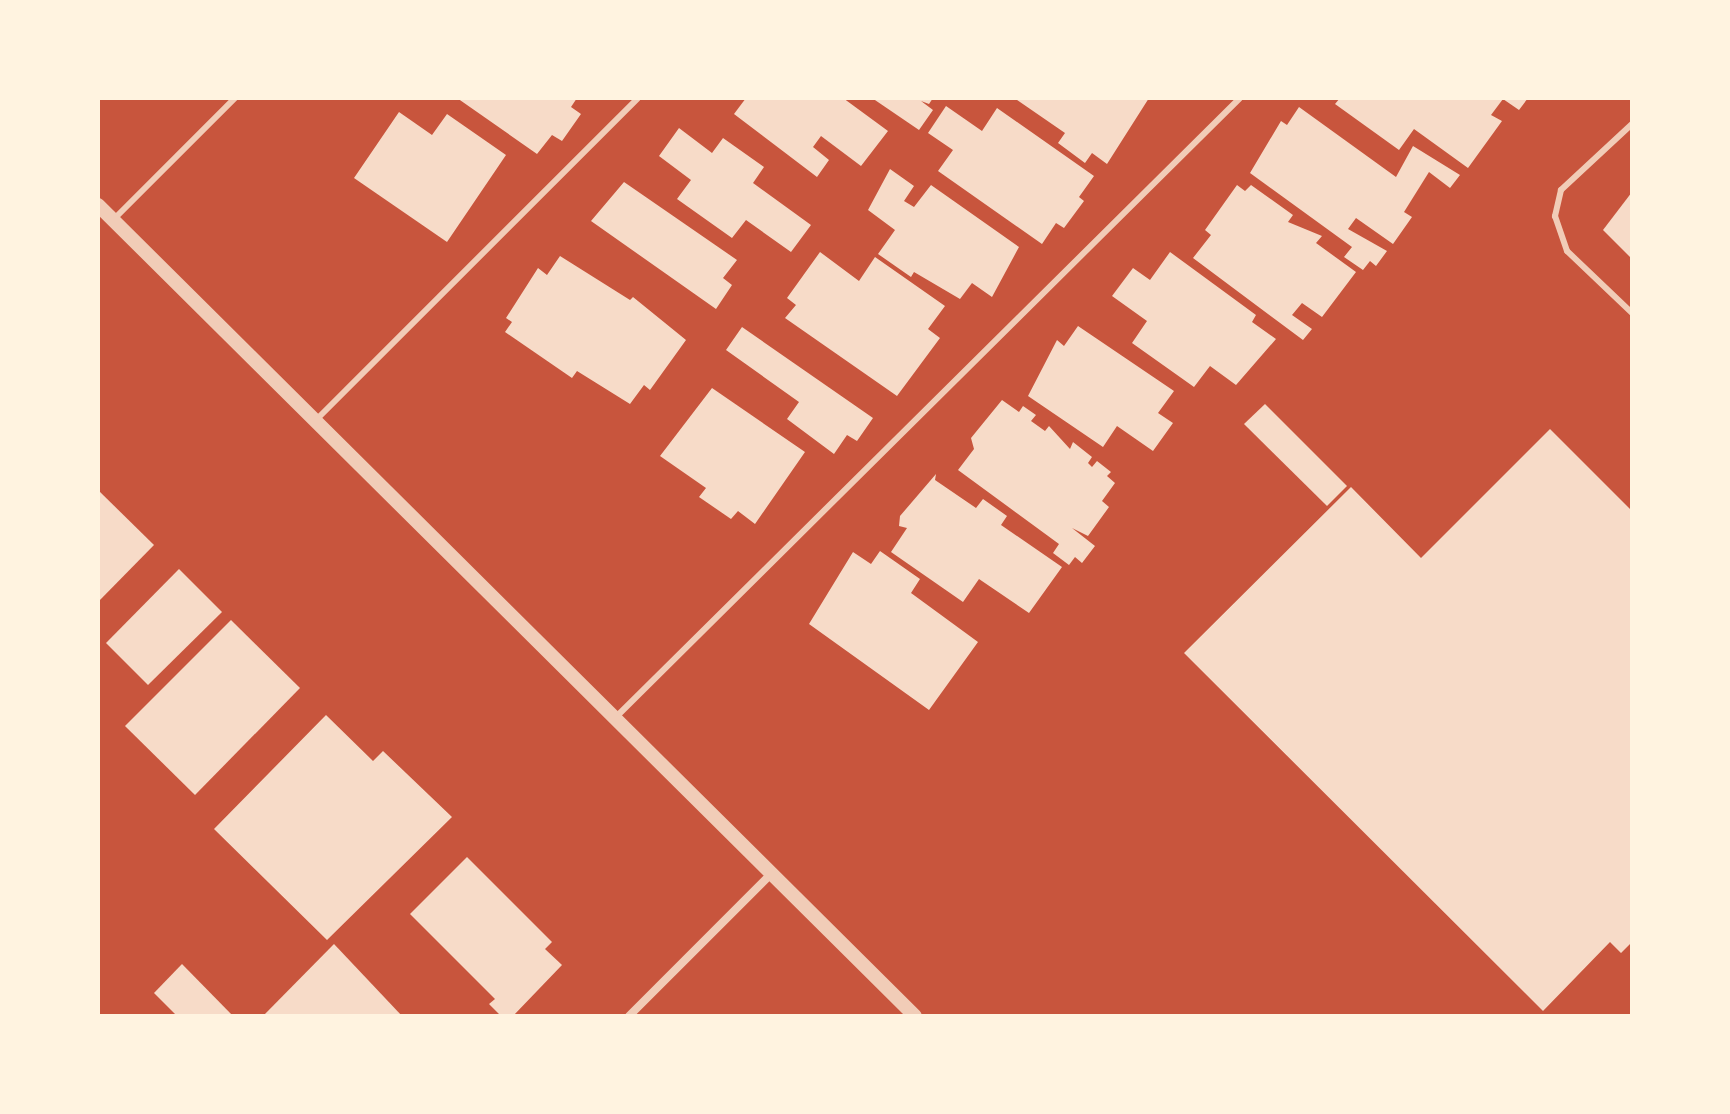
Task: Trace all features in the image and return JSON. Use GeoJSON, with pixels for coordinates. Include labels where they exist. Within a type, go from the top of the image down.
{"type":"FeatureCollection","features":[{"type":"Feature","properties":{"kind":"street"},"geometry":{"type":"LineString","coordinates":[[98,205],[915,1016]]}},
{"type":"Feature","properties":{"kind":"street"},"geometry":{"type":"LineString","coordinates":[[629,1016],[773,873]]}},
{"type":"Feature","properties":{"kind":"lane"},"geometry":{"type":"LineString","coordinates":[[113,220],[235,98]]}},
{"type":"Feature","properties":{"kind":"lane"},"geometry":{"type":"LineString","coordinates":[[316,420],[638,98]]}},
{"type":"Feature","properties":{"kind":"lane"},"geometry":{"type":"LineString","coordinates":[[615,718],[1240,98]]}},
{"type":"Feature","properties":{"kind":"lane"},"geometry":{"type":"LineString","coordinates":[[1632,124],[1561,190],[1555,216],[1567,251],[1632,313]]}},
{"type":"Feature","properties":{"kind":"building"},"geometry":{"type":"Polygon","coordinates":[[[457,98],[577,98],[571,107],[581,114],[562,141],[552,135],[537,154],[457,98]]]}},
{"type":"Feature","properties":{"kind":"building"},"geometry":{"type":"Polygon","coordinates":[[[746,98],[843,98],[888,131],[861,166],[821,136],[813,147],[829,160],[817,177],[734,114],[746,98]]]}},
{"type":"Feature","properties":{"kind":"building"},"geometry":{"type":"Polygon","coordinates":[[[872,98],[933,98],[929,104],[921,101],[933,110],[919,130],[872,98]]]}},
{"type":"Feature","properties":{"kind":"building"},"geometry":{"type":"Polygon","coordinates":[[[1014,98],[1149,98],[1107,164],[1092,153],[1085,163],[1058,143],[1065,133],[1014,98]]]}},
{"type":"Feature","properties":{"kind":"building"},"geometry":{"type":"Polygon","coordinates":[[[1340,98],[1528,98],[1519,110],[1503,99],[1491,115],[1502,121],[1468,168],[1414,129],[1399,150],[1335,104],[1340,98]]]}},
{"type":"Feature","properties":{"kind":"building"},"geometry":{"type":"Polygon","coordinates":[[[946,106],[982,131],[997,108],[1094,176],[1079,197],[1084,201],[1064,228],[1056,223],[1042,244],[938,171],[953,150],[928,133],[946,106]]]}},
{"type":"Feature","properties":{"kind":"building"},"geometry":{"type":"Polygon","coordinates":[[[1299,107],[1396,177],[1413,146],[1460,175],[1450,188],[1429,172],[1404,212],[1412,217],[1393,244],[1356,218],[1348,229],[1387,251],[1376,266],[1370,261],[1363,270],[1344,257],[1352,247],[1250,173],[1281,121],[1287,125],[1299,107]]]}},
{"type":"Feature","properties":{"kind":"building"},"geometry":{"type":"Polygon","coordinates":[[[399,112],[432,135],[447,114],[506,155],[447,242],[354,178],[399,112]]]}},
{"type":"Feature","properties":{"kind":"building"},"geometry":{"type":"Polygon","coordinates":[[[679,128],[712,153],[723,138],[764,167],[753,183],[811,225],[791,252],[746,220],[732,238],[677,199],[691,180],[659,156],[679,128]]]}},
{"type":"Feature","properties":{"kind":"building"},"geometry":{"type":"Polygon","coordinates":[[[890,169],[914,186],[904,201],[914,207],[931,185],[1019,247],[992,297],[972,283],[960,299],[914,272],[911,277],[878,254],[895,230],[868,210],[890,169]]]}},
{"type":"Feature","properties":{"kind":"building"},"geometry":{"type":"Polygon","coordinates":[[[624,182],[737,260],[723,278],[732,285],[716,309],[591,221],[624,182]]]}},
{"type":"Feature","properties":{"kind":"building"},"geometry":{"type":"Polygon","coordinates":[[[1237,185],[1245,191],[1251,185],[1293,215],[1288,222],[1322,236],[1316,243],[1356,272],[1322,317],[1302,303],[1292,315],[1312,329],[1303,340],[1193,258],[1211,235],[1205,230],[1237,185]]]}},
{"type":"Feature","properties":{"kind":"building"},"geometry":{"type":"Polygon","coordinates":[[[1632,192],[1632,259],[1603,230],[1632,192]]]}},
{"type":"Feature","properties":{"kind":"building"},"geometry":{"type":"Polygon","coordinates":[[[820,252],[859,281],[875,257],[945,306],[928,329],[940,338],[897,396],[785,318],[796,305],[787,298],[820,252]]]}},
{"type":"Feature","properties":{"kind":"building"},"geometry":{"type":"Polygon","coordinates":[[[1170,252],[1256,315],[1252,322],[1276,339],[1236,385],[1210,366],[1194,387],[1132,343],[1147,321],[1112,296],[1133,268],[1150,280],[1170,252]]]}},
{"type":"Feature","properties":{"kind":"building"},"geometry":{"type":"Polygon","coordinates":[[[560,256],[630,300],[633,297],[686,340],[650,390],[644,385],[630,404],[577,371],[572,378],[505,332],[512,322],[506,318],[538,268],[547,275],[560,256]]]}},
{"type":"Feature","properties":{"kind":"building"},"geometry":{"type":"Polygon","coordinates":[[[1078,326],[1174,391],[1158,413],[1173,423],[1153,451],[1117,426],[1103,447],[1028,396],[1057,340],[1064,346],[1078,326]]]}},
{"type":"Feature","properties":{"kind":"building"},"geometry":{"type":"Polygon","coordinates":[[[742,327],[873,418],[857,441],[847,435],[834,454],[787,419],[799,402],[726,350],[742,327]]]}},
{"type":"Feature","properties":{"kind":"building"},"geometry":{"type":"Polygon","coordinates":[[[712,388],[805,452],[755,524],[738,511],[731,519],[699,497],[706,488],[660,456],[712,388]]]}},
{"type":"Feature","properties":{"kind":"building"},"geometry":{"type":"Polygon","coordinates":[[[1002,400],[1019,412],[1023,406],[1036,415],[1031,421],[1045,431],[1049,426],[1070,449],[1073,442],[1092,457],[1088,463],[1092,467],[1097,461],[1111,472],[1107,476],[1115,483],[1102,501],[1109,507],[1088,536],[1072,528],[1095,546],[1082,563],[1075,557],[1069,565],[1053,553],[1059,544],[958,470],[974,449],[971,438],[1002,400]]]}},
{"type":"Feature","properties":{"kind":"building"},"geometry":{"type":"Polygon","coordinates":[[[1265,404],[1347,486],[1327,506],[1244,424],[1265,404]]]}},
{"type":"Feature","properties":{"kind":"building"},"geometry":{"type":"Polygon","coordinates":[[[1550,429],[1632,511],[1632,942],[1621,953],[1610,942],[1543,1011],[1184,653],[1351,487],[1421,558],[1550,429]]]}},
{"type":"Feature","properties":{"kind":"building"},"geometry":{"type":"Polygon","coordinates":[[[936,474],[935,480],[976,508],[983,499],[1007,516],[1001,525],[1062,567],[1029,613],[979,579],[963,602],[891,552],[907,528],[899,526],[900,516],[936,474]]]}},
{"type":"Feature","properties":{"kind":"building"},"geometry":{"type":"Polygon","coordinates":[[[98,490],[154,545],[98,602],[98,490]]]}},
{"type":"Feature","properties":{"kind":"building"},"geometry":{"type":"Polygon","coordinates":[[[880,551],[920,579],[911,593],[978,642],[929,710],[809,624],[853,552],[871,564],[880,551]]]}},
{"type":"Feature","properties":{"kind":"building"},"geometry":{"type":"Polygon","coordinates":[[[179,569],[222,612],[148,685],[106,643],[179,569]]]}},
{"type":"Feature","properties":{"kind":"building"},"geometry":{"type":"Polygon","coordinates":[[[231,620],[300,688],[195,795],[125,726],[231,620]]]}},
{"type":"Feature","properties":{"kind":"building"},"geometry":{"type":"Polygon","coordinates":[[[326,715],[373,761],[383,751],[452,817],[327,940],[214,829],[326,715]]]}},
{"type":"Feature","properties":{"kind":"building"},"geometry":{"type":"Polygon","coordinates":[[[467,857],[552,942],[545,949],[562,965],[513,1016],[501,1016],[489,1004],[495,999],[410,914],[467,857]]]}},
{"type":"Feature","properties":{"kind":"building"},"geometry":{"type":"Polygon","coordinates":[[[334,944],[402,1016],[263,1016],[334,944]]]}},
{"type":"Feature","properties":{"kind":"building"},"geometry":{"type":"Polygon","coordinates":[[[182,964],[233,1016],[177,1016],[154,993],[182,964]]]}}]}
